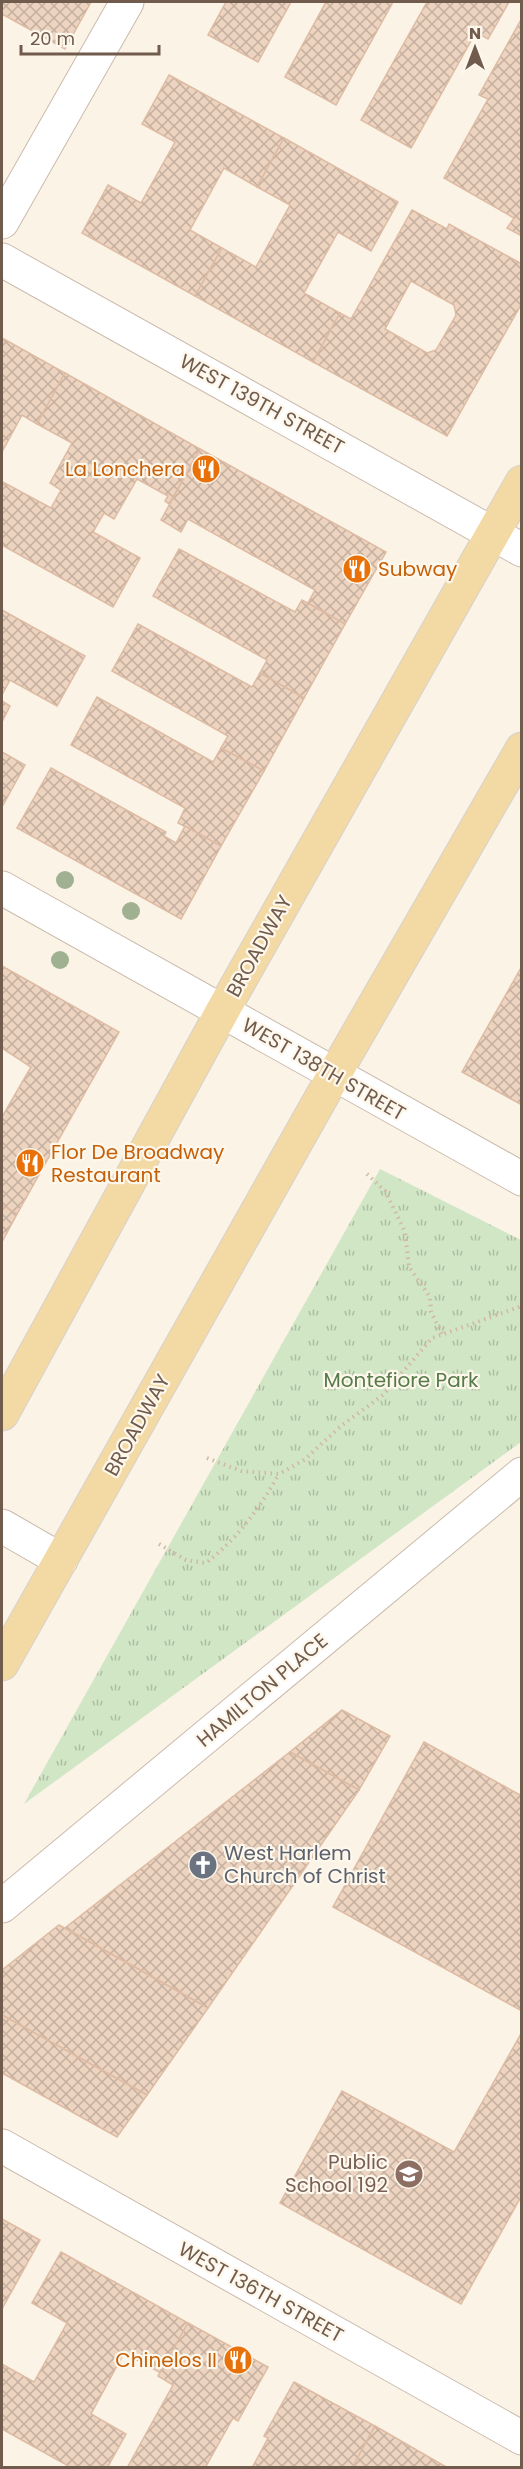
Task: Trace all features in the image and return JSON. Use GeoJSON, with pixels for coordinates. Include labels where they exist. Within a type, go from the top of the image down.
{"type":"FeatureCollection","features":[{"type":"Feature","properties":{"kind":"main road","name":"BROADWAY"},"geometry":{"type":"LineString","coordinates":[[2,1414],[223,1010],[522,482]]}},
{"type":"Feature","properties":{"kind":"main road","name":"BROADWAY"},"geometry":{"type":"LineString","coordinates":[[2,1664],[334,1075],[522,749]]}},
{"type":"Feature","properties":{"kind":"street"},"geometry":{"type":"LineString","coordinates":[[2,222],[127,2]]}},
{"type":"Feature","properties":{"kind":"street","name":"WEST 139TH STREET"},"geometry":{"type":"LineString","coordinates":[[2,260],[522,550]]}},
{"type":"Feature","properties":{"kind":"street","name":"WEST 138TH STREET"},"geometry":{"type":"LineString","coordinates":[[2,888],[522,1179]]}},
{"type":"Feature","properties":{"kind":"street","name":"HAMILTON PLACE"},"geometry":{"type":"LineString","coordinates":[[2,1906],[522,1474]]}},
{"type":"Feature","properties":{"kind":"street"},"geometry":{"type":"LineString","coordinates":[[2,1526],[61,1560]]}},
{"type":"Feature","properties":{"kind":"street","name":"WEST 136TH STREET"},"geometry":{"type":"LineString","coordinates":[[2,2146],[522,2438]]}},
{"type":"Feature","properties":{"kind":"path"},"geometry":{"type":"LineString","coordinates":[[367,1174],[385,1191],[405,1232],[409,1267],[430,1297],[431,1312],[442,1334]]}},
{"type":"Feature","properties":{"kind":"path"},"geometry":{"type":"LineString","coordinates":[[159,1544],[186,1560],[206,1563],[224,1548],[259,1509],[279,1474],[304,1460],[341,1426],[383,1395],[432,1338],[522,1306]]}},
{"type":"Feature","properties":{"kind":"path"},"geometry":{"type":"LineString","coordinates":[[207,1458],[241,1471],[279,1474]]}},
{"type":"Feature","properties":{"kind":"green space","name":"Montefiore Park"},"geometry":{"type":"Polygon","coordinates":[[[380,1169],[521,1240],[521,1442],[24,1804],[380,1169]]]}},
{"type":"Feature","properties":{"kind":"building"},"geometry":{"type":"Polygon","coordinates":[[[2,2],[91,2],[65,49],[2,14],[2,2]]]}},
{"type":"Feature","properties":{"kind":"building"},"geometry":{"type":"Polygon","coordinates":[[[226,2],[291,2],[258,62],[208,35],[226,2]]]}},
{"type":"Feature","properties":{"kind":"building"},"geometry":{"type":"Polygon","coordinates":[[[326,2],[393,2],[336,105],[285,77],[326,2]]]}},
{"type":"Feature","properties":{"kind":"building"},"geometry":{"type":"Polygon","coordinates":[[[427,2],[509,2],[488,39],[476,32],[411,148],[361,120],[427,2]]]}},
{"type":"Feature","properties":{"kind":"building"},"geometry":{"type":"Polygon","coordinates":[[[522,18],[522,236],[507,228],[514,218],[444,178],[488,99],[479,95],[522,18]]]}},
{"type":"Feature","properties":{"kind":"building"},"geometry":{"type":"Polygon","coordinates":[[[169,75],[284,138],[257,187],[224,168],[190,230],[222,248],[195,296],[82,233],[108,185],[141,203],[175,142],[142,124],[169,75]]]}},
{"type":"Feature","properties":{"kind":"building"},"geometry":{"type":"Polygon","coordinates":[[[284,138],[398,202],[371,251],[338,232],[304,293],[340,313],[313,362],[195,296],[222,248],[256,267],[290,205],[257,187],[284,138]]]}},
{"type":"Feature","properties":{"kind":"building"},"geometry":{"type":"Polygon","coordinates":[[[412,210],[447,229],[449,224],[522,264],[522,303],[447,436],[313,362],[340,313],[351,319],[412,210]],[[411,281],[385,329],[427,353],[436,350],[456,315],[454,305],[411,281]]]}},
{"type":"Feature","properties":{"kind":"building"},"geometry":{"type":"Polygon","coordinates":[[[2,338],[65,373],[37,424],[22,415],[2,452],[2,338]]]}},
{"type":"Feature","properties":{"kind":"building"},"geometry":{"type":"Polygon","coordinates":[[[65,373],[200,449],[169,504],[165,501],[168,496],[137,479],[114,519],[104,513],[93,532],[140,558],[113,607],[2,545],[3,482],[51,508],[61,490],[50,483],[72,443],[37,424],[65,373]]]}},
{"type":"Feature","properties":{"kind":"building"},"geometry":{"type":"Polygon","coordinates":[[[200,449],[386,552],[345,624],[308,603],[315,590],[188,519],[181,532],[161,520],[200,449]]]}},
{"type":"Feature","properties":{"kind":"building"},"geometry":{"type":"Polygon","coordinates":[[[179,549],[295,612],[302,600],[345,624],[304,698],[260,673],[267,660],[153,596],[179,549]]]}},
{"type":"Feature","properties":{"kind":"building"},"geometry":{"type":"Polygon","coordinates":[[[2,610],[85,656],[57,706],[10,680],[2,695],[2,610]]]}},
{"type":"Feature","properties":{"kind":"building"},"geometry":{"type":"Polygon","coordinates":[[[138,624],[252,687],[260,673],[304,698],[264,771],[221,748],[228,736],[112,671],[138,624]]]}},
{"type":"Feature","properties":{"kind":"building"},"geometry":{"type":"Polygon","coordinates":[[[97,697],[213,762],[221,748],[264,771],[221,846],[178,823],[185,808],[71,745],[97,697]]]}},
{"type":"Feature","properties":{"kind":"building"},"geometry":{"type":"Polygon","coordinates":[[[2,701],[10,706],[2,722],[2,701]]]}},
{"type":"Feature","properties":{"kind":"building"},"geometry":{"type":"Polygon","coordinates":[[[2,752],[25,765],[2,807],[2,752]]]}},
{"type":"Feature","properties":{"kind":"building"},"geometry":{"type":"Polygon","coordinates":[[[51,768],[166,832],[164,836],[176,843],[185,826],[221,846],[181,919],[17,828],[51,768]]]}},
{"type":"Feature","properties":{"kind":"building"},"geometry":{"type":"Polygon","coordinates":[[[2,966],[119,1032],[17,1214],[2,1205],[2,1117],[31,1067],[2,1048],[2,966]]]}},
{"type":"Feature","properties":{"kind":"building"},"geometry":{"type":"Polygon","coordinates":[[[522,966],[522,1105],[462,1072],[522,966]]]}},
{"type":"Feature","properties":{"kind":"building"},"geometry":{"type":"Polygon","coordinates":[[[2,1205],[17,1214],[2,1242],[2,1205]]]}},
{"type":"Feature","properties":{"kind":"building"},"geometry":{"type":"Polygon","coordinates":[[[342,1710],[390,1736],[359,1790],[290,1752],[342,1710]]]}},
{"type":"Feature","properties":{"kind":"building"},"geometry":{"type":"Polygon","coordinates":[[[424,1742],[522,1796],[522,2011],[333,1907],[424,1742]]]}},
{"type":"Feature","properties":{"kind":"building"},"geometry":{"type":"Polygon","coordinates":[[[290,1752],[359,1790],[208,2008],[65,1928],[290,1752]]]}},
{"type":"Feature","properties":{"kind":"building"},"geometry":{"type":"Polygon","coordinates":[[[59,1925],[208,2008],[147,2095],[2,2015],[2,1970],[59,1925]]]}},
{"type":"Feature","properties":{"kind":"building"},"geometry":{"type":"Polygon","coordinates":[[[2,2015],[147,2095],[117,2137],[2,2073],[2,2015]]]}},
{"type":"Feature","properties":{"kind":"building","name":"Public School 192"},"geometry":{"type":"Polygon","coordinates":[[[522,2032],[522,2195],[461,2304],[280,2203],[342,2091],[454,2152],[522,2032]]]}},
{"type":"Feature","properties":{"kind":"building"},"geometry":{"type":"Polygon","coordinates":[[[2,2219],[40,2240],[2,2309],[2,2219]]]}},
{"type":"Feature","properties":{"kind":"building"},"geometry":{"type":"Polygon","coordinates":[[[61,2252],[188,2323],[161,2373],[124,2353],[91,2414],[126,2434],[107,2468],[72,2468],[2,2429],[2,2364],[34,2382],[67,2323],[32,2303],[61,2252]]]}},
{"type":"Feature","properties":{"kind":"building"},"geometry":{"type":"Polygon","coordinates":[[[188,2323],[268,2367],[238,2421],[233,2418],[205,2468],[127,2468],[173,2385],[158,2376],[188,2323]]]}},
{"type":"Feature","properties":{"kind":"building"},"geometry":{"type":"Polygon","coordinates":[[[294,2382],[375,2426],[352,2468],[252,2468],[268,2438],[264,2436],[294,2382]]]}},
{"type":"Feature","properties":{"kind":"building"},"geometry":{"type":"Polygon","coordinates":[[[375,2426],[448,2468],[352,2468],[375,2426]]]}},
{"type":"Feature","properties":{"kind":"place","name":"La Lonchera"},"geometry":{"type":"Point","coordinates":[206,469]}},
{"type":"Feature","properties":{"kind":"place","name":"Subway"},"geometry":{"type":"Point","coordinates":[357,569]}},
{"type":"Feature","properties":{"kind":"place","name":"Flor De Broadway Restaurant"},"geometry":{"type":"Point","coordinates":[30,1163]}},
{"type":"Feature","properties":{"kind":"place","name":"West Harlem Church of Christ"},"geometry":{"type":"Point","coordinates":[203,1865]}},
{"type":"Feature","properties":{"kind":"place","name":"Public School 192"},"geometry":{"type":"Point","coordinates":[409,2174]}},
{"type":"Feature","properties":{"kind":"place","name":"Chinelos II"},"geometry":{"type":"Point","coordinates":[238,2360]}}]}
